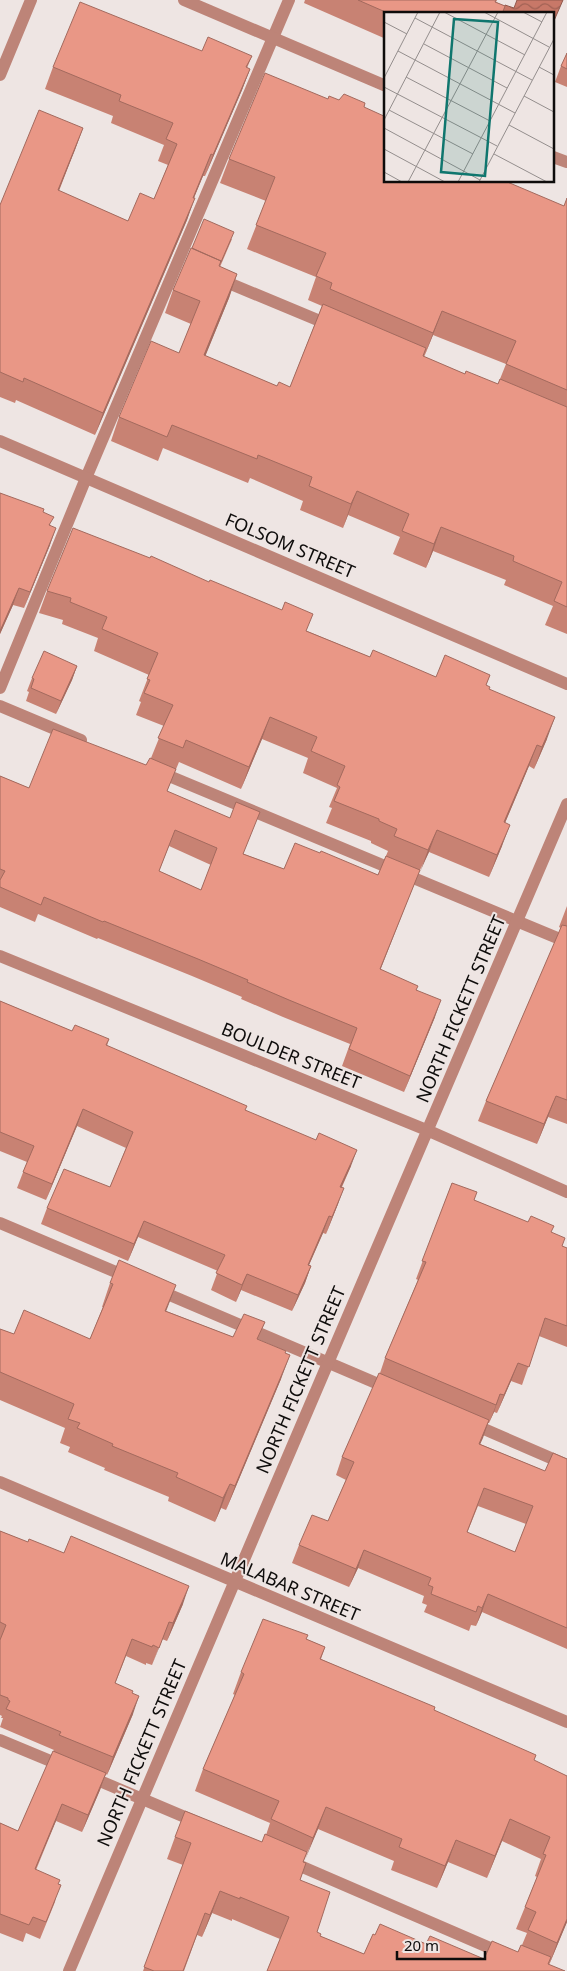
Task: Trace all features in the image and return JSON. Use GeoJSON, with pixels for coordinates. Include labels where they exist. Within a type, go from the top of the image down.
{"type":"FeatureCollection","features":[{"type":"Feature","properties":{"kind":"street"},"geometry":{"type":"LineString","coordinates":[[0,75],[31,0]]}},
{"type":"Feature","properties":{"kind":"street"},"geometry":{"type":"LineString","coordinates":[[184,0],[384,85]]}},
{"type":"Feature","properties":{"kind":"street"},"geometry":{"type":"LineString","coordinates":[[0,688],[86,478],[182,263],[289,0]]}},
{"type":"Feature","properties":{"kind":"street"},"geometry":{"type":"LineString","coordinates":[[554,157],[567,162]]}},
{"type":"Feature","properties":{"kind":"street"},"geometry":{"type":"LineString","coordinates":[[205,272],[341,330]]}},
{"type":"Feature","properties":{"kind":"street","name":"FOLSOM STREET"},"geometry":{"type":"LineString","coordinates":[[0,441],[567,684]]}},
{"type":"Feature","properties":{"kind":"street"},"geometry":{"type":"LineString","coordinates":[[0,706],[91,744]]}},
{"type":"Feature","properties":{"kind":"street"},"geometry":{"type":"LineString","coordinates":[[145,766],[567,942]]}},
{"type":"Feature","properties":{"kind":"street","name":"NORTH FICKETT STREET"},"geometry":{"type":"LineString","coordinates":[[69,1971],[233,1582],[567,804]]}},
{"type":"Feature","properties":{"kind":"street","name":"BOULDER STREET"},"geometry":{"type":"LineString","coordinates":[[0,956],[428,1131],[567,1192]]}},
{"type":"Feature","properties":{"kind":"street"},"geometry":{"type":"LineString","coordinates":[[0,1223],[402,1394]]}},
{"type":"Feature","properties":{"kind":"street"},"geometry":{"type":"LineString","coordinates":[[457,1418],[567,1465]]}},
{"type":"Feature","properties":{"kind":"street","name":"MALABAR STREET"},"geometry":{"type":"LineString","coordinates":[[0,1482],[567,1722]]}},
{"type":"Feature","properties":{"kind":"street"},"geometry":{"type":"LineString","coordinates":[[0,1740],[215,1830]]}},
{"type":"Feature","properties":{"kind":"street"},"geometry":{"type":"LineString","coordinates":[[279,1857],[516,1959]]}},
{"type":"Feature","properties":{"kind":"water"},"geometry":{"type":"Polygon","coordinates":[[[517,0],[563,0],[554,21],[554,12],[503,12],[505,5],[514,8],[517,0]]]}},
{"type":"Feature","properties":{"kind":"building"},"geometry":{"type":"Polygon","coordinates":[[[358,0],[496,0],[495,2],[505,6],[503,12],[385,12],[358,0]]]}},
{"type":"Feature","properties":{"kind":"building"},"geometry":{"type":"Polygon","coordinates":[[[80,2],[202,51],[208,37],[252,56],[246,67],[250,69],[213,155],[211,154],[193,198],[195,198],[103,413],[24,378],[23,382],[0,372],[0,205],[39,110],[83,128],[58,190],[128,221],[140,193],[154,199],[177,144],[166,139],[173,123],[119,101],[121,95],[53,67],[80,2]]]}},
{"type":"Feature","properties":{"kind":"building"},"geometry":{"type":"Polygon","coordinates":[[[567,53],[567,69],[561,66],[567,53]]]}},
{"type":"Feature","properties":{"kind":"building"},"geometry":{"type":"Polygon","coordinates":[[[265,73],[328,99],[329,96],[339,100],[344,94],[365,103],[364,107],[384,116],[384,182],[507,182],[564,206],[567,198],[567,390],[506,364],[516,341],[442,311],[433,333],[330,289],[332,283],[316,276],[326,253],[256,225],[275,177],[229,159],[265,73]]]}},
{"type":"Feature","properties":{"kind":"building"},"geometry":{"type":"Polygon","coordinates":[[[204,219],[234,232],[221,262],[192,248],[204,219]]]}},
{"type":"Feature","properties":{"kind":"building"},"geometry":{"type":"Polygon","coordinates":[[[191,248],[221,261],[219,266],[237,274],[204,355],[277,386],[279,382],[290,387],[323,304],[426,348],[423,356],[465,374],[466,371],[498,384],[500,379],[567,407],[567,607],[554,601],[562,582],[513,561],[514,556],[441,527],[434,544],[402,531],[409,514],[357,491],[351,504],[309,486],[312,477],[258,455],[257,459],[172,425],[167,437],[119,417],[151,341],[179,353],[200,301],[173,290],[191,248]]]}},
{"type":"Feature","properties":{"kind":"building"},"geometry":{"type":"Polygon","coordinates":[[[0,493],[44,509],[43,512],[54,517],[49,525],[56,528],[30,592],[19,588],[0,631],[0,493]]]}},
{"type":"Feature","properties":{"kind":"building"},"geometry":{"type":"Polygon","coordinates":[[[73,528],[150,558],[151,556],[209,582],[210,580],[282,610],[285,602],[313,614],[306,631],[370,657],[373,650],[436,677],[445,655],[490,675],[486,685],[490,687],[489,689],[555,717],[542,747],[537,745],[504,822],[510,825],[497,855],[437,830],[428,850],[394,836],[397,829],[379,821],[379,819],[334,801],[340,787],[337,785],[345,766],[311,751],[317,737],[270,717],[249,767],[186,740],[183,748],[158,738],[173,705],[144,693],[150,680],[147,679],[158,653],[102,629],[107,617],[70,602],[71,598],[47,591],[73,528]]]}},
{"type":"Feature","properties":{"kind":"building"},"geometry":{"type":"Polygon","coordinates":[[[44,651],[77,666],[61,701],[31,688],[34,679],[32,678],[44,651]]]}},
{"type":"Feature","properties":{"kind":"building"},"geometry":{"type":"Polygon","coordinates":[[[53,729],[146,765],[150,758],[176,769],[167,791],[230,818],[236,802],[260,812],[243,854],[284,869],[295,843],[320,853],[321,851],[378,875],[386,856],[420,870],[380,969],[418,986],[416,990],[441,1000],[410,1076],[349,1049],[357,1028],[247,982],[248,980],[198,959],[44,897],[41,905],[0,887],[0,880],[5,871],[0,869],[0,776],[29,788],[53,729]],[[175,830],[159,871],[201,890],[217,848],[175,830]]]}},
{"type":"Feature","properties":{"kind":"building"},"geometry":{"type":"Polygon","coordinates":[[[562,925],[567,926],[567,1100],[556,1096],[544,1124],[486,1101],[562,925]]]}},
{"type":"Feature","properties":{"kind":"building"},"geometry":{"type":"Polygon","coordinates":[[[0,1001],[72,1031],[75,1025],[109,1039],[106,1045],[247,1106],[245,1110],[316,1140],[319,1133],[357,1150],[340,1187],[344,1188],[332,1217],[329,1216],[308,1265],[311,1266],[298,1295],[247,1274],[242,1285],[216,1273],[225,1255],[144,1221],[134,1244],[47,1208],[64,1169],[110,1187],[133,1132],[83,1109],[52,1184],[23,1172],[34,1146],[0,1132],[0,1001]]]}},
{"type":"Feature","properties":{"kind":"building"},"geometry":{"type":"Polygon","coordinates":[[[452,1183],[477,1192],[474,1200],[528,1222],[531,1216],[554,1226],[551,1232],[565,1238],[562,1246],[567,1248],[567,1326],[545,1318],[529,1367],[518,1363],[504,1395],[500,1394],[496,1405],[385,1358],[426,1262],[422,1261],[452,1183]]]}},
{"type":"Feature","properties":{"kind":"building"},"geometry":{"type":"Polygon","coordinates":[[[119,1260],[176,1285],[165,1311],[233,1337],[244,1314],[265,1322],[257,1339],[286,1351],[285,1353],[290,1355],[235,1486],[230,1484],[223,1498],[176,1477],[178,1473],[112,1446],[113,1444],[77,1428],[80,1423],[68,1419],[74,1404],[0,1372],[0,1329],[14,1334],[24,1310],[90,1339],[113,1284],[110,1283],[119,1260]]]}},
{"type":"Feature","properties":{"kind":"building"},"geometry":{"type":"Polygon","coordinates":[[[379,1373],[489,1420],[479,1444],[545,1471],[553,1453],[567,1459],[567,1628],[488,1594],[482,1608],[478,1606],[476,1612],[431,1594],[433,1587],[428,1585],[431,1578],[364,1550],[356,1569],[299,1545],[312,1515],[328,1521],[354,1462],[342,1457],[379,1373]],[[484,1488],[467,1532],[515,1552],[533,1506],[484,1488]]]}},
{"type":"Feature","properties":{"kind":"building"},"geometry":{"type":"Polygon","coordinates":[[[0,1531],[28,1542],[29,1539],[64,1553],[71,1536],[189,1586],[173,1623],[169,1622],[159,1648],[132,1639],[115,1683],[133,1691],[132,1693],[139,1696],[113,1757],[59,1735],[61,1732],[6,1709],[10,1701],[8,1698],[0,1695],[0,1640],[6,1625],[0,1622],[0,1531]]]}},
{"type":"Feature","properties":{"kind":"building"},"geometry":{"type":"Polygon","coordinates":[[[263,1619],[308,1635],[306,1639],[325,1647],[320,1659],[435,1707],[434,1710],[536,1755],[534,1760],[567,1776],[567,1919],[557,1943],[528,1930],[536,1912],[525,1907],[546,1855],[543,1854],[550,1837],[510,1819],[495,1856],[456,1840],[445,1866],[399,1847],[402,1839],[326,1807],[313,1838],[271,1819],[279,1801],[203,1769],[244,1674],[241,1672],[263,1619]]]}},
{"type":"Feature","properties":{"kind":"building"},"geometry":{"type":"Polygon","coordinates":[[[53,1751],[106,1773],[88,1815],[62,1804],[35,1869],[60,1880],[58,1884],[61,1885],[46,1922],[33,1917],[29,1925],[0,1914],[0,1823],[18,1831],[53,1751]]]}},
{"type":"Feature","properties":{"kind":"building"},"geometry":{"type":"Polygon","coordinates":[[[185,1811],[262,1842],[265,1834],[307,1852],[303,1862],[306,1863],[300,1880],[330,1892],[317,1932],[321,1934],[320,1936],[364,1954],[380,1924],[426,1944],[430,1936],[484,1959],[492,1941],[518,1952],[521,1945],[551,1957],[548,1964],[565,1971],[267,1971],[289,1917],[220,1891],[210,1915],[205,1913],[183,1971],[154,1971],[144,1967],[191,1843],[175,1837],[185,1811]]]}}]}
